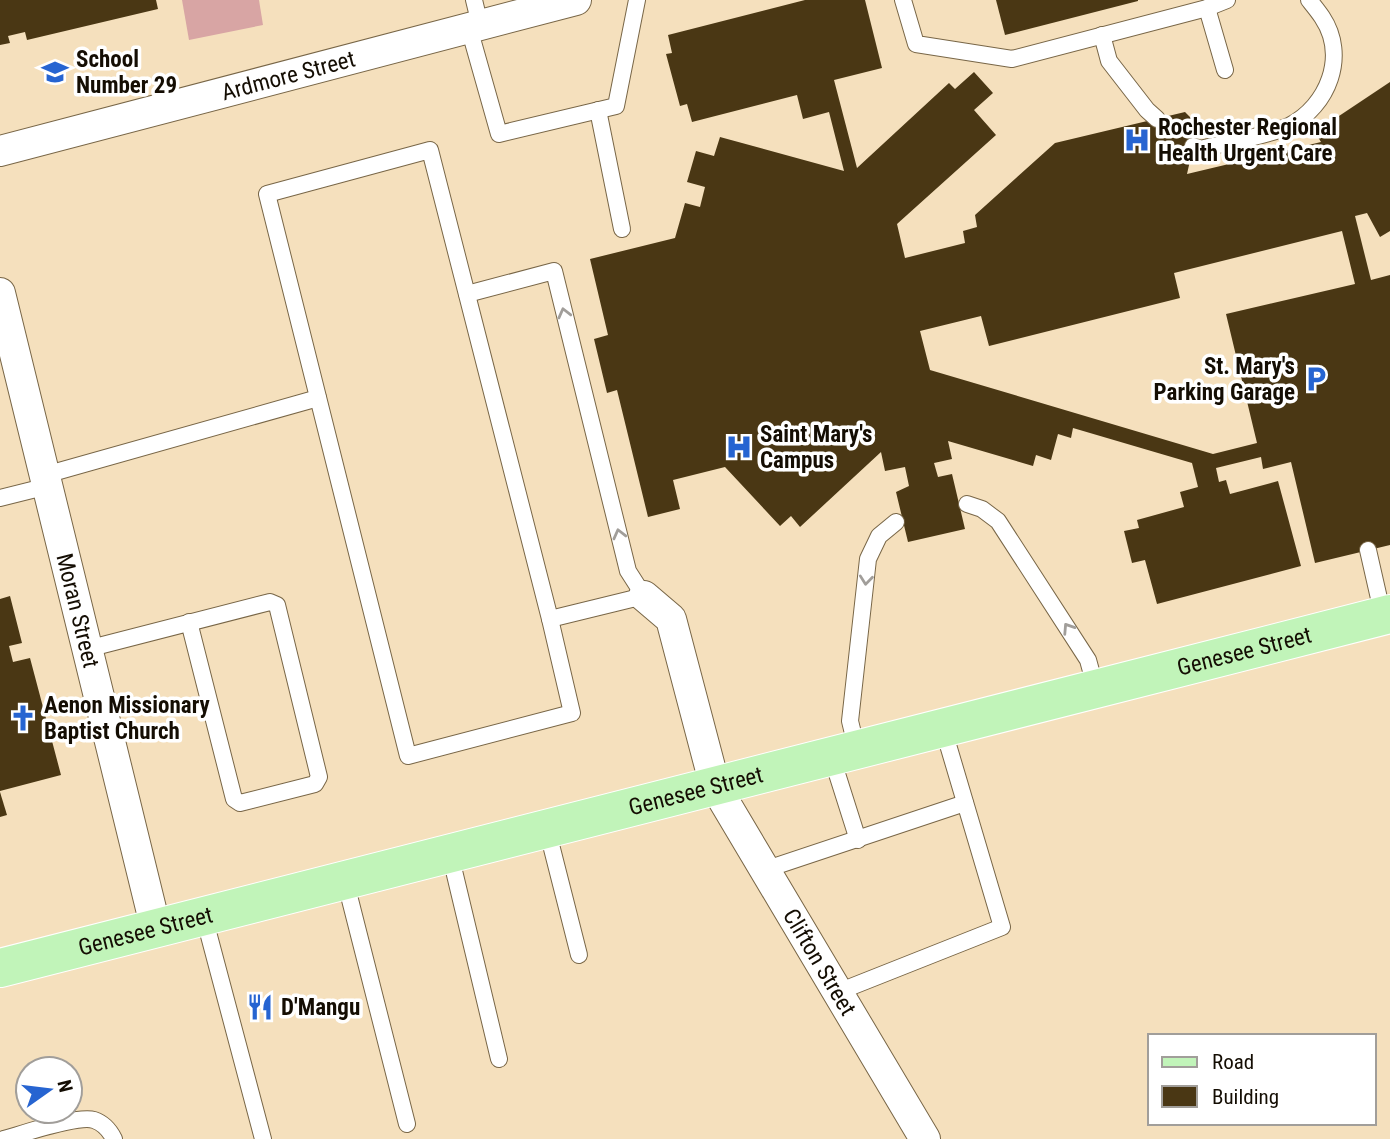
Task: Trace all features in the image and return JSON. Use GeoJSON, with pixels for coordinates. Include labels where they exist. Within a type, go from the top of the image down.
{"type":"FeatureCollection","features":[{"type":"Feature","properties":{"kind":"main road","name":"Genesee Street"},"geometry":{"type":"LineString","coordinates":[[0,968],[1387,615]]}},
{"type":"Feature","properties":{"kind":"street","name":"Ardmore Street"},"geometry":{"type":"LineString","coordinates":[[0,151],[475,18],[576,0]]}},
{"type":"Feature","properties":{"kind":"street","name":"Moran Street"},"geometry":{"type":"LineString","coordinates":[[0,293],[11,380],[47,480],[156,929]]}},
{"type":"Feature","properties":{"kind":"street","name":"Clifton Street"},"geometry":{"type":"LineString","coordinates":[[644,596],[671,619],[715,786],[925,1139]]}},
{"type":"Feature","properties":{"kind":"lane"},"geometry":{"type":"LineString","coordinates":[[475,18],[499,134],[616,106],[637,0]]}},
{"type":"Feature","properties":{"kind":"lane"},"geometry":{"type":"LineString","coordinates":[[903,0],[916,44],[1012,59],[1207,8],[1227,0]]}},
{"type":"Feature","properties":{"kind":"lane"},"geometry":{"type":"LineString","coordinates":[[1193,146],[1200,149],[1286,127],[1302,118],[1321,100],[1333,74],[1334,46],[1324,18],[1308,0]]}},
{"type":"Feature","properties":{"kind":"lane"},"geometry":{"type":"LineString","coordinates":[[1207,8],[1225,70]]}},
{"type":"Feature","properties":{"kind":"lane"},"geometry":{"type":"LineString","coordinates":[[1102,35],[1109,61],[1147,110],[1157,118]]}},
{"type":"Feature","properties":{"kind":"lane"},"geometry":{"type":"LineString","coordinates":[[598,110],[622,229]]}},
{"type":"Feature","properties":{"kind":"lane"},"geometry":{"type":"LineString","coordinates":[[430,150],[572,713],[408,756],[318,398],[267,194],[430,150]]}},
{"type":"Feature","properties":{"kind":"lane"},"geometry":{"type":"LineString","coordinates":[[467,294],[554,271],[628,571],[644,596],[550,619]]}},
{"type":"Feature","properties":{"kind":"lane"},"geometry":{"type":"LineString","coordinates":[[0,498],[47,480],[318,398]]}},
{"type":"Feature","properties":{"kind":"lane"},"geometry":{"type":"LineString","coordinates":[[967,504],[982,509],[998,521],[1088,660],[1096,689]]}},
{"type":"Feature","properties":{"kind":"lane"},"geometry":{"type":"LineString","coordinates":[[858,840],[845,754],[868,559],[879,536],[896,522]]}},
{"type":"Feature","properties":{"kind":"lane"},"geometry":{"type":"LineString","coordinates":[[1368,550],[1387,615]]}},
{"type":"Feature","properties":{"kind":"lane"},"geometry":{"type":"LineString","coordinates":[[88,649],[190,622],[270,602],[277,605],[319,777],[315,784],[240,803],[234,799],[190,622]]}},
{"type":"Feature","properties":{"kind":"lane"},"geometry":{"type":"LineString","coordinates":[[838,992],[1002,928],[943,728]]}},
{"type":"Feature","properties":{"kind":"lane"},"geometry":{"type":"LineString","coordinates":[[764,870],[965,803]]}},
{"type":"Feature","properties":{"kind":"lane"},"geometry":{"type":"LineString","coordinates":[[547,829],[579,955]]}},
{"type":"Feature","properties":{"kind":"lane"},"geometry":{"type":"LineString","coordinates":[[450,854],[499,1059]]}},
{"type":"Feature","properties":{"kind":"lane"},"geometry":{"type":"LineString","coordinates":[[345,880],[407,1124]]}},
{"type":"Feature","properties":{"kind":"lane"},"geometry":{"type":"LineString","coordinates":[[204,917],[263,1139]]}},
{"type":"Feature","properties":{"kind":"lane"},"geometry":{"type":"LineString","coordinates":[[4,1139],[80,1119],[94,1120],[105,1127],[114,1139]]}},
{"type":"Feature","properties":{"kind":"shaded area"},"geometry":{"type":"Polygon","coordinates":[[[182,0],[259,0],[263,25],[189,40],[182,0]]]}},
{"type":"Feature","properties":{"kind":"building"},"geometry":{"type":"Polygon","coordinates":[[[0,0],[156,0],[158,9],[27,40],[25,32],[8,36],[10,43],[0,45],[0,0]]]}},
{"type":"Feature","properties":{"kind":"building"},"geometry":{"type":"Polygon","coordinates":[[[805,0],[865,0],[882,68],[834,80],[857,168],[949,83],[955,89],[974,72],[993,93],[974,110],[996,135],[897,224],[905,258],[965,243],[963,231],[977,227],[975,215],[1055,143],[1185,112],[1198,125],[1187,174],[1321,142],[1315,132],[1390,82],[1390,231],[1380,237],[1367,213],[1355,216],[1371,280],[1390,275],[1390,545],[1315,563],[1291,462],[1263,469],[1261,457],[1216,468],[1219,482],[1226,480],[1230,494],[1278,481],[1301,566],[1157,604],[1145,560],[1132,563],[1124,531],[1139,528],[1137,520],[1184,507],[1180,492],[1198,487],[1192,463],[1073,428],[1071,438],[1058,434],[1051,460],[1036,455],[1033,466],[948,441],[952,459],[934,463],[938,477],[952,474],[965,529],[908,542],[896,492],[909,486],[905,467],[885,471],[881,452],[800,527],[791,516],[780,526],[725,467],[673,480],[680,509],[648,517],[617,390],[607,393],[594,339],[608,335],[590,259],[675,238],[685,203],[700,207],[705,187],[687,182],[696,151],[714,156],[720,137],[844,171],[829,112],[803,119],[797,95],[692,122],[687,104],[680,106],[666,54],[672,53],[668,35],[805,0]],[[1342,231],[1174,273],[1180,298],[989,346],[981,316],[920,331],[930,370],[1213,454],[1257,443],[1226,314],[1355,284],[1342,231]]]}},
{"type":"Feature","properties":{"kind":"building"},"geometry":{"type":"Polygon","coordinates":[[[996,0],[1138,0],[1138,1],[1005,35],[996,0]]]}},
{"type":"Feature","properties":{"kind":"building","name":"Aenon Missionary Baptist Church"},"geometry":{"type":"Polygon","coordinates":[[[10,596],[22,643],[9,646],[13,662],[30,658],[61,775],[0,791],[0,599],[10,596]]]}},
{"type":"Feature","properties":{"kind":"building"},"geometry":{"type":"Polygon","coordinates":[[[0,792],[7,815],[0,817],[0,792]]]}},
{"type":"Feature","properties":{"kind":"place","name":"School Number 29"},"geometry":{"type":"Point","coordinates":[55,72]}},
{"type":"Feature","properties":{"kind":"place","name":"Rochester Regional Health Urgent Care"},"geometry":{"type":"Point","coordinates":[1137,140]}},
{"type":"Feature","properties":{"kind":"place","name":"St. Mary's Parking Garage"},"geometry":{"type":"Point","coordinates":[1316,379]}},
{"type":"Feature","properties":{"kind":"place","name":"Saint Mary's Campus"},"geometry":{"type":"Point","coordinates":[739,447]}},
{"type":"Feature","properties":{"kind":"place","name":"Aenon Missionary Baptist Church"},"geometry":{"type":"Point","coordinates":[23,718]}},
{"type":"Feature","properties":{"kind":"place","name":"D'Mangu"},"geometry":{"type":"Point","coordinates":[260,1007]}}]}
